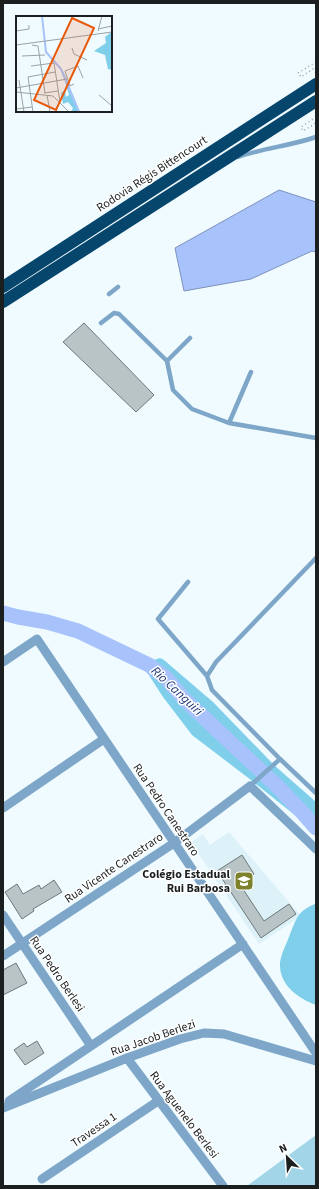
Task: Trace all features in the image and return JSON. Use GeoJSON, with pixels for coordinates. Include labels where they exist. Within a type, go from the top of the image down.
{"type":"FeatureCollection","features":[{"type":"Feature","properties":{"kind":"highway","name":"Rodovia Régis Bittencourt"},"geometry":{"type":"LineString","coordinates":[[3,287],[316,84]]}},
{"type":"Feature","properties":{"kind":"highway"},"geometry":{"type":"LineString","coordinates":[[3,302],[316,100]]}},
{"type":"Feature","properties":{"kind":"street","name":"Rua Pedro Canestraro"},"geometry":{"type":"LineString","coordinates":[[3,662],[37,639],[316,1053]]}},
{"type":"Feature","properties":{"kind":"street"},"geometry":{"type":"LineString","coordinates":[[3,808],[104,739]]}},
{"type":"Feature","properties":{"kind":"street"},"geometry":{"type":"LineString","coordinates":[[252,785],[316,849]]}},
{"type":"Feature","properties":{"kind":"street","name":"Rua Vicente Canestraro"},"geometry":{"type":"LineString","coordinates":[[3,956],[174,843],[252,785]]}},
{"type":"Feature","properties":{"kind":"street","name":"Rua Pedro Berlesi"},"geometry":{"type":"LineString","coordinates":[[3,915],[91,1046]]}},
{"type":"Feature","properties":{"kind":"street","name":"Rua Jacob Berlezi"},"geometry":{"type":"LineString","coordinates":[[3,1107],[243,944]]}},
{"type":"Feature","properties":{"kind":"street","name":"Rua Jacob Berlezi"},"geometry":{"type":"LineString","coordinates":[[3,1107],[127,1058],[180,1039],[204,1033],[224,1034],[316,1061]]}},
{"type":"Feature","properties":{"kind":"street","name":"Rua Aguenelo Berlesi"},"geometry":{"type":"LineString","coordinates":[[127,1058],[223,1186]]}},
{"type":"Feature","properties":{"kind":"street","name":"Travessa 1"},"geometry":{"type":"LineString","coordinates":[[42,1179],[158,1101]]}},
{"type":"Feature","properties":{"kind":"lane"},"geometry":{"type":"LineString","coordinates":[[219,163],[269,148],[302,142],[316,137]]}},
{"type":"Feature","properties":{"kind":"lane"},"geometry":{"type":"LineString","coordinates":[[109,294],[118,287]]}},
{"type":"Feature","properties":{"kind":"lane"},"geometry":{"type":"LineString","coordinates":[[101,323],[114,313],[119,314],[167,361],[173,390],[192,410],[229,423],[316,438]]}},
{"type":"Feature","properties":{"kind":"lane"},"geometry":{"type":"LineString","coordinates":[[167,361],[190,338]]}},
{"type":"Feature","properties":{"kind":"lane"},"geometry":{"type":"LineString","coordinates":[[229,423],[251,372]]}},
{"type":"Feature","properties":{"kind":"lane"},"geometry":{"type":"LineString","coordinates":[[207,676],[216,662],[316,558]]}},
{"type":"Feature","properties":{"kind":"lane"},"geometry":{"type":"LineString","coordinates":[[188,582],[158,619],[207,676],[212,690],[316,793]]}},
{"type":"Feature","properties":{"kind":"lane"},"geometry":{"type":"LineString","coordinates":[[252,785],[280,759]]}},
{"type":"Feature","properties":{"kind":"path"},"geometry":{"type":"LineString","coordinates":[[316,62],[298,73],[301,77],[313,69],[316,73]]}},
{"type":"Feature","properties":{"kind":"path"},"geometry":{"type":"LineString","coordinates":[[316,117],[301,127],[303,131],[316,123]]}},
{"type":"Feature","properties":{"kind":"shaded area"},"geometry":{"type":"Polygon","coordinates":[[[279,190],[316,202],[316,252],[312,251],[251,279],[184,291],[175,248],[279,190]]]}},
{"type":"Feature","properties":{"kind":"shaded area"},"geometry":{"type":"Polygon","coordinates":[[[160,658],[213,702],[274,765],[316,802],[316,832],[192,735],[163,697],[143,666],[148,662],[160,658]]]}},
{"type":"Feature","properties":{"kind":"shaded area","name":"Colégio Estadual Rui Barbosa"},"geometry":{"type":"Polygon","coordinates":[[[229,832],[301,916],[259,944],[192,844],[193,841],[203,834],[210,845],[229,832]]]}},
{"type":"Feature","properties":{"kind":"shaded area"},"geometry":{"type":"Polygon","coordinates":[[[315,904],[316,1005],[303,999],[291,990],[283,978],[280,963],[281,956],[298,917],[304,910],[315,904]]]}},
{"type":"Feature","properties":{"kind":"shaded area"},"geometry":{"type":"Polygon","coordinates":[[[316,1135],[316,1186],[247,1186],[316,1135]]]}},
{"type":"Feature","properties":{"kind":"building"},"geometry":{"type":"Polygon","coordinates":[[[84,323],[154,395],[136,412],[63,342],[84,323]]]}},
{"type":"Feature","properties":{"kind":"building"},"geometry":{"type":"Polygon","coordinates":[[[242,855],[254,874],[239,883],[264,921],[289,904],[296,914],[261,938],[217,871],[242,855]]]}},
{"type":"Feature","properties":{"kind":"building"},"geometry":{"type":"Polygon","coordinates":[[[54,880],[62,892],[33,909],[34,911],[22,919],[5,892],[17,884],[23,894],[39,885],[41,889],[54,880]]]}},
{"type":"Feature","properties":{"kind":"building"},"geometry":{"type":"Polygon","coordinates":[[[16,963],[27,983],[3,995],[3,970],[16,963]]]}},
{"type":"Feature","properties":{"kind":"building"},"geometry":{"type":"Polygon","coordinates":[[[37,1041],[44,1053],[25,1065],[14,1050],[24,1043],[27,1047],[37,1041]]]}},
{"type":"Feature","properties":{"kind":"waterway","name":"Rio Canguiri"},"geometry":{"type":"LineString","coordinates":[[3,613],[47,622],[78,631],[149,665],[166,678],[185,700],[276,785],[316,828]]}},
{"type":"Feature","properties":{"kind":"place","name":"Colégio Estadual Rui Barbosa"},"geometry":{"type":"Point","coordinates":[244,881]}}]}
